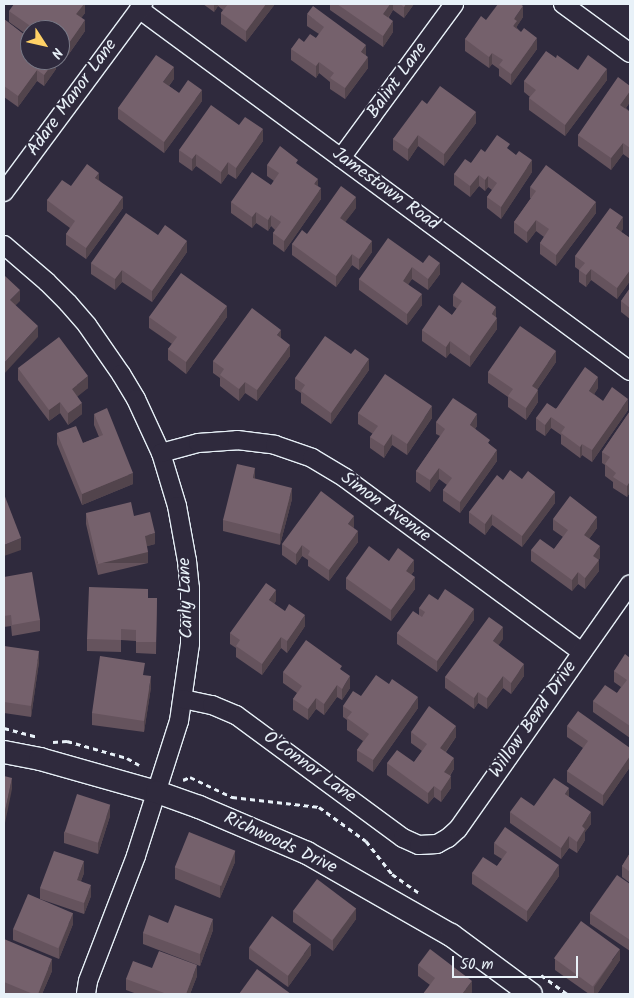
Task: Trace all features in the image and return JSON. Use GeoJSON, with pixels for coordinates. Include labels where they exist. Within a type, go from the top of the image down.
{"type":"FeatureCollection","features":[{"type":"Feature","properties":{"kind":"street","name":"Balint Lane"},"geometry":{"type":"LineString","coordinates":[[341,158],[454,4]]}},
{"type":"Feature","properties":{"kind":"street"},"geometry":{"type":"LineString","coordinates":[[563,4],[630,53]]}},
{"type":"Feature","properties":{"kind":"street","name":"Jamestown Road"},"geometry":{"type":"LineString","coordinates":[[141,6],[341,158],[630,371]]}},
{"type":"Feature","properties":{"kind":"street","name":"Adare Manor Lane"},"geometry":{"type":"LineString","coordinates":[[4,192],[141,6]]}},
{"type":"Feature","properties":{"kind":"street","name":"Carly Lane"},"geometry":{"type":"LineString","coordinates":[[4,245],[47,282],[87,325],[136,399],[161,453],[177,506],[190,588],[190,644],[183,699],[173,742],[113,919],[88,981],[86,994]]}},
{"type":"Feature","properties":{"kind":"street","name":"Simon Avenue"},"geometry":{"type":"LineString","coordinates":[[161,453],[198,443],[237,440],[275,445],[312,458],[345,478],[582,652]]}},
{"type":"Feature","properties":{"kind":"street","name":"Willow Bend Drive"},"geometry":{"type":"LineString","coordinates":[[430,845],[443,842],[458,829],[630,584]]}},
{"type":"Feature","properties":{"kind":"street","name":"O'Connor Lane"},"geometry":{"type":"LineString","coordinates":[[183,699],[212,705],[236,715],[403,838],[419,844],[430,845]]}},
{"type":"Feature","properties":{"kind":"street","name":"Richwoods Drive"},"geometry":{"type":"LineString","coordinates":[[4,752],[40,759],[157,792],[199,807],[307,853],[451,935],[531,994]]}},
{"type":"Feature","properties":{"kind":"path"},"geometry":{"type":"LineString","coordinates":[[4,728],[40,738]]}},
{"type":"Feature","properties":{"kind":"path"},"geometry":{"type":"LineString","coordinates":[[49,742],[67,741],[127,758],[146,770]]}},
{"type":"Feature","properties":{"kind":"path"},"geometry":{"type":"LineString","coordinates":[[182,781],[190,776],[232,797],[319,807],[366,841],[392,874],[419,893]]}},
{"type":"Feature","properties":{"kind":"path"},"geometry":{"type":"LineString","coordinates":[[537,973],[567,994]]}},
{"type":"Feature","properties":{"kind":"building"},"geometry":{"type":"Polygon","coordinates":[[[14,4],[84,4],[76,14],[85,20],[70,41],[70,20],[22,20],[9,11],[14,4]]]}},
{"type":"Feature","properties":{"kind":"building"},"geometry":{"type":"Polygon","coordinates":[[[228,4],[266,4],[246,31],[221,13],[228,4]]]}},
{"type":"Feature","properties":{"kind":"building"},"geometry":{"type":"Polygon","coordinates":[[[337,4],[390,4],[383,14],[393,21],[383,36],[337,4]]]}},
{"type":"Feature","properties":{"kind":"building"},"geometry":{"type":"Polygon","coordinates":[[[498,4],[520,4],[523,6],[514,19],[517,21],[513,26],[521,32],[524,28],[537,38],[511,74],[499,65],[503,60],[492,53],[489,57],[465,39],[481,16],[486,20],[498,4]]]}},
{"type":"Feature","properties":{"kind":"building"},"geometry":{"type":"Polygon","coordinates":[[[313,6],[366,45],[361,52],[368,57],[345,88],[330,78],[334,73],[319,62],[316,66],[291,49],[299,38],[304,42],[310,34],[316,38],[324,27],[307,14],[313,6]]]}},
{"type":"Feature","properties":{"kind":"building"},"geometry":{"type":"Polygon","coordinates":[[[4,19],[20,31],[20,70],[37,70],[18,96],[4,86],[4,19]]]}},
{"type":"Feature","properties":{"kind":"building"},"geometry":{"type":"Polygon","coordinates":[[[546,51],[556,58],[557,55],[578,70],[588,55],[607,69],[565,125],[529,98],[536,90],[524,81],[546,51]]]}},
{"type":"Feature","properties":{"kind":"building"},"geometry":{"type":"Polygon","coordinates":[[[156,55],[174,67],[163,82],[179,93],[188,80],[202,90],[164,142],[118,108],[156,55]]]}},
{"type":"Feature","properties":{"kind":"building"},"geometry":{"type":"Polygon","coordinates":[[[37,70],[48,70],[44,75],[37,70]]]}},
{"type":"Feature","properties":{"kind":"building"},"geometry":{"type":"Polygon","coordinates":[[[618,77],[630,86],[630,91],[620,105],[630,112],[630,148],[623,143],[611,158],[578,135],[618,77]]]}},
{"type":"Feature","properties":{"kind":"building"},"geometry":{"type":"Polygon","coordinates":[[[440,86],[476,112],[444,154],[418,135],[408,149],[393,139],[422,100],[427,104],[440,86]]]}},
{"type":"Feature","properties":{"kind":"building"},"geometry":{"type":"Polygon","coordinates":[[[211,105],[239,125],[245,117],[263,129],[236,168],[228,162],[221,172],[196,154],[192,159],[179,150],[211,105]]]}},
{"type":"Feature","properties":{"kind":"building"},"geometry":{"type":"Polygon","coordinates":[[[497,135],[510,144],[507,148],[516,155],[519,151],[532,160],[501,207],[487,197],[497,183],[488,176],[485,180],[479,175],[470,186],[454,174],[465,159],[471,163],[481,149],[485,152],[497,135]]]}},
{"type":"Feature","properties":{"kind":"building"},"geometry":{"type":"Polygon","coordinates":[[[280,146],[298,160],[296,163],[318,179],[314,184],[321,188],[284,241],[273,233],[281,222],[271,215],[268,220],[256,212],[252,217],[231,202],[252,172],[271,185],[279,173],[267,165],[280,146]]]}},
{"type":"Feature","properties":{"kind":"building"},"geometry":{"type":"Polygon","coordinates":[[[87,164],[99,173],[95,178],[123,197],[86,248],[66,234],[75,221],[47,200],[62,180],[71,186],[87,164]]]}},
{"type":"Feature","properties":{"kind":"building"},"geometry":{"type":"Polygon","coordinates":[[[546,165],[596,202],[556,255],[540,243],[549,229],[536,220],[527,232],[514,222],[536,191],[530,187],[546,165]]]}},
{"type":"Feature","properties":{"kind":"building"},"geometry":{"type":"Polygon","coordinates":[[[341,186],[356,197],[340,218],[372,241],[359,259],[352,254],[336,276],[292,244],[302,230],[307,234],[341,186]]]}},
{"type":"Feature","properties":{"kind":"building"},"geometry":{"type":"Polygon","coordinates":[[[610,208],[623,217],[616,228],[630,238],[630,270],[617,288],[591,269],[586,275],[579,270],[585,263],[575,256],[610,208]]]}},
{"type":"Feature","properties":{"kind":"building"},"geometry":{"type":"Polygon","coordinates":[[[126,213],[158,235],[165,225],[187,241],[152,291],[122,270],[115,279],[91,263],[126,213]]]}},
{"type":"Feature","properties":{"kind":"building"},"geometry":{"type":"Polygon","coordinates":[[[388,238],[423,263],[429,255],[440,263],[428,279],[412,267],[403,281],[422,294],[407,314],[359,279],[388,238]]]}},
{"type":"Feature","properties":{"kind":"building"},"geometry":{"type":"Polygon","coordinates":[[[181,273],[227,306],[186,362],[168,349],[177,337],[149,317],[181,273]]]}},
{"type":"Feature","properties":{"kind":"building"},"geometry":{"type":"Polygon","coordinates":[[[5,276],[20,290],[10,300],[38,326],[4,363],[4,278],[5,276]]]}},
{"type":"Feature","properties":{"kind":"building"},"geometry":{"type":"Polygon","coordinates":[[[462,282],[496,307],[492,314],[497,318],[470,356],[450,341],[446,347],[422,330],[439,305],[452,315],[462,301],[453,295],[462,282]]]}},
{"type":"Feature","properties":{"kind":"building"},"geometry":{"type":"Polygon","coordinates":[[[630,288],[630,308],[621,301],[630,288]]]}},
{"type":"Feature","properties":{"kind":"building"},"geometry":{"type":"Polygon","coordinates":[[[252,308],[281,330],[277,335],[290,345],[257,390],[245,382],[239,389],[220,375],[224,369],[213,361],[252,308]]]}},
{"type":"Feature","properties":{"kind":"building"},"geometry":{"type":"Polygon","coordinates":[[[520,326],[556,351],[532,386],[538,390],[526,408],[508,396],[513,389],[488,372],[520,326]]]}},
{"type":"Feature","properties":{"kind":"building"},"geometry":{"type":"Polygon","coordinates":[[[325,336],[351,354],[355,349],[369,359],[331,413],[301,391],[305,385],[295,378],[325,336]]]}},
{"type":"Feature","properties":{"kind":"building"},"geometry":{"type":"Polygon","coordinates":[[[59,337],[88,376],[72,389],[82,403],[68,413],[60,402],[49,410],[18,368],[59,337]]]}},
{"type":"Feature","properties":{"kind":"building"},"geometry":{"type":"Polygon","coordinates":[[[585,367],[598,377],[589,391],[603,401],[612,387],[628,399],[592,450],[582,444],[580,447],[561,433],[565,427],[551,417],[545,425],[536,418],[547,403],[556,409],[585,367]]]}},
{"type":"Feature","properties":{"kind":"building"},"geometry":{"type":"Polygon","coordinates":[[[385,374],[432,406],[407,444],[392,434],[384,446],[370,437],[378,426],[358,413],[385,374]]]}},
{"type":"Feature","properties":{"kind":"building"},"geometry":{"type":"Polygon","coordinates":[[[453,398],[477,414],[470,425],[490,440],[488,443],[497,450],[460,502],[443,490],[452,478],[439,468],[430,480],[416,471],[445,429],[436,422],[453,398]]]}},
{"type":"Feature","properties":{"kind":"building"},"geometry":{"type":"Polygon","coordinates":[[[107,408],[133,473],[82,494],[57,433],[76,426],[83,443],[103,435],[94,414],[107,408]]]}},
{"type":"Feature","properties":{"kind":"building"},"geometry":{"type":"Polygon","coordinates":[[[630,411],[630,481],[627,486],[613,477],[616,473],[605,464],[610,457],[602,452],[630,411]]]}},
{"type":"Feature","properties":{"kind":"building"},"geometry":{"type":"Polygon","coordinates":[[[237,464],[255,468],[253,478],[292,488],[280,534],[223,520],[237,464]]]}},
{"type":"Feature","properties":{"kind":"building"},"geometry":{"type":"Polygon","coordinates":[[[510,470],[522,479],[528,471],[555,492],[522,536],[492,514],[485,524],[469,512],[497,475],[503,480],[510,470]]]}},
{"type":"Feature","properties":{"kind":"building"},"geometry":{"type":"Polygon","coordinates":[[[321,491],[354,516],[348,524],[358,531],[329,570],[308,555],[310,551],[302,545],[296,554],[282,544],[321,491]]]}},
{"type":"Feature","properties":{"kind":"building"},"geometry":{"type":"Polygon","coordinates":[[[4,494],[21,538],[4,545],[4,494]]]}},
{"type":"Feature","properties":{"kind":"building"},"geometry":{"type":"Polygon","coordinates":[[[570,496],[597,517],[584,535],[600,546],[593,556],[599,560],[585,578],[578,572],[572,580],[531,550],[540,539],[554,549],[568,530],[553,519],[570,496]]]}},
{"type":"Feature","properties":{"kind":"building"},"geometry":{"type":"Polygon","coordinates":[[[131,502],[134,516],[150,512],[155,533],[145,536],[148,552],[98,564],[86,513],[131,502]]]}},
{"type":"Feature","properties":{"kind":"building"},"geometry":{"type":"Polygon","coordinates":[[[369,546],[389,561],[398,548],[414,560],[406,571],[415,577],[391,610],[346,578],[369,546]]]}},
{"type":"Feature","properties":{"kind":"building"},"geometry":{"type":"Polygon","coordinates":[[[32,572],[40,620],[12,625],[11,615],[4,616],[4,577],[32,572]]]}},
{"type":"Feature","properties":{"kind":"building"},"geometry":{"type":"Polygon","coordinates":[[[266,583],[276,590],[269,600],[285,611],[289,604],[305,615],[287,641],[281,637],[262,664],[236,646],[240,640],[230,633],[266,583]]]}},
{"type":"Feature","properties":{"kind":"building"},"geometry":{"type":"Polygon","coordinates":[[[89,587],[148,589],[148,598],[157,598],[156,642],[136,642],[136,630],[121,629],[121,640],[87,639],[89,587]]]}},
{"type":"Feature","properties":{"kind":"building"},"geometry":{"type":"Polygon","coordinates":[[[445,589],[474,609],[437,661],[397,633],[413,611],[422,617],[425,612],[419,608],[429,594],[438,600],[445,589]]]}},
{"type":"Feature","properties":{"kind":"building"},"geometry":{"type":"Polygon","coordinates":[[[489,617],[503,627],[493,641],[524,664],[511,683],[503,676],[487,698],[478,692],[474,698],[445,677],[489,617]]]}},
{"type":"Feature","properties":{"kind":"building"},"geometry":{"type":"Polygon","coordinates":[[[306,640],[342,666],[340,669],[350,676],[342,689],[337,685],[324,704],[316,698],[308,709],[293,699],[302,686],[283,672],[306,640]]]}},
{"type":"Feature","properties":{"kind":"building"},"geometry":{"type":"Polygon","coordinates":[[[4,646],[39,651],[31,706],[4,702],[4,646]]]}},
{"type":"Feature","properties":{"kind":"building"},"geometry":{"type":"Polygon","coordinates":[[[625,654],[630,658],[630,726],[593,701],[605,685],[617,693],[627,680],[614,671],[625,654]]]}},
{"type":"Feature","properties":{"kind":"building"},"geometry":{"type":"Polygon","coordinates":[[[100,656],[145,663],[143,675],[151,676],[144,721],[92,713],[100,656]]]}},
{"type":"Feature","properties":{"kind":"building"},"geometry":{"type":"Polygon","coordinates":[[[376,675],[389,684],[392,679],[418,697],[373,760],[357,750],[369,734],[347,718],[352,712],[343,706],[353,691],[361,696],[376,675]]]}},
{"type":"Feature","properties":{"kind":"building"},"geometry":{"type":"Polygon","coordinates":[[[429,706],[456,726],[440,748],[454,758],[444,772],[451,776],[441,791],[434,786],[428,793],[387,763],[397,750],[414,762],[427,744],[411,732],[429,706]]]}},
{"type":"Feature","properties":{"kind":"building"},"geometry":{"type":"Polygon","coordinates":[[[578,711],[630,748],[630,756],[603,795],[567,771],[588,741],[567,726],[578,711]]]}},
{"type":"Feature","properties":{"kind":"building"},"geometry":{"type":"Polygon","coordinates":[[[4,776],[12,778],[4,816],[4,776]]]}},
{"type":"Feature","properties":{"kind":"building"},"geometry":{"type":"Polygon","coordinates":[[[554,778],[569,788],[565,794],[591,812],[582,826],[585,829],[577,842],[569,836],[561,848],[510,812],[521,797],[534,806],[554,778]]]}},
{"type":"Feature","properties":{"kind":"building"},"geometry":{"type":"Polygon","coordinates":[[[77,794],[110,805],[98,843],[65,832],[77,794]]]}},
{"type":"Feature","properties":{"kind":"building"},"geometry":{"type":"Polygon","coordinates":[[[505,827],[559,865],[527,911],[472,873],[483,857],[497,866],[507,852],[494,843],[505,827]]]}},
{"type":"Feature","properties":{"kind":"building"},"geometry":{"type":"Polygon","coordinates":[[[189,832],[235,851],[221,886],[175,867],[189,832]]]}},
{"type":"Feature","properties":{"kind":"building"},"geometry":{"type":"Polygon","coordinates":[[[54,851],[84,861],[77,880],[91,885],[84,903],[40,888],[54,851]]]}},
{"type":"Feature","properties":{"kind":"building"},"geometry":{"type":"Polygon","coordinates":[[[630,853],[630,872],[622,866],[630,853]]]}},
{"type":"Feature","properties":{"kind":"building"},"geometry":{"type":"Polygon","coordinates":[[[617,875],[630,884],[630,940],[590,913],[617,875]]]}},
{"type":"Feature","properties":{"kind":"building"},"geometry":{"type":"Polygon","coordinates":[[[317,879],[356,908],[332,940],[293,911],[317,879]]]}},
{"type":"Feature","properties":{"kind":"building"},"geometry":{"type":"Polygon","coordinates":[[[28,894],[73,913],[58,948],[13,929],[28,894]]]}},
{"type":"Feature","properties":{"kind":"building"},"geometry":{"type":"Polygon","coordinates":[[[175,905],[213,919],[200,954],[143,933],[149,915],[168,923],[175,905]]]}},
{"type":"Feature","properties":{"kind":"building"},"geometry":{"type":"Polygon","coordinates":[[[272,916],[311,944],[288,976],[249,948],[272,916]]]}},
{"type":"Feature","properties":{"kind":"building"},"geometry":{"type":"Polygon","coordinates":[[[581,921],[620,949],[593,986],[554,958],[581,921]]]}},
{"type":"Feature","properties":{"kind":"building"},"geometry":{"type":"Polygon","coordinates":[[[4,939],[52,959],[38,994],[33,994],[4,982],[4,939]]]}},
{"type":"Feature","properties":{"kind":"building"},"geometry":{"type":"Polygon","coordinates":[[[430,949],[472,981],[462,994],[423,994],[435,978],[418,965],[430,949]]]}},
{"type":"Feature","properties":{"kind":"building"},"geometry":{"type":"Polygon","coordinates":[[[159,951],[197,965],[186,994],[167,994],[126,979],[133,961],[152,968],[159,951]]]}},
{"type":"Feature","properties":{"kind":"building"},"geometry":{"type":"Polygon","coordinates":[[[257,969],[291,994],[239,994],[257,969]]]}}]}
